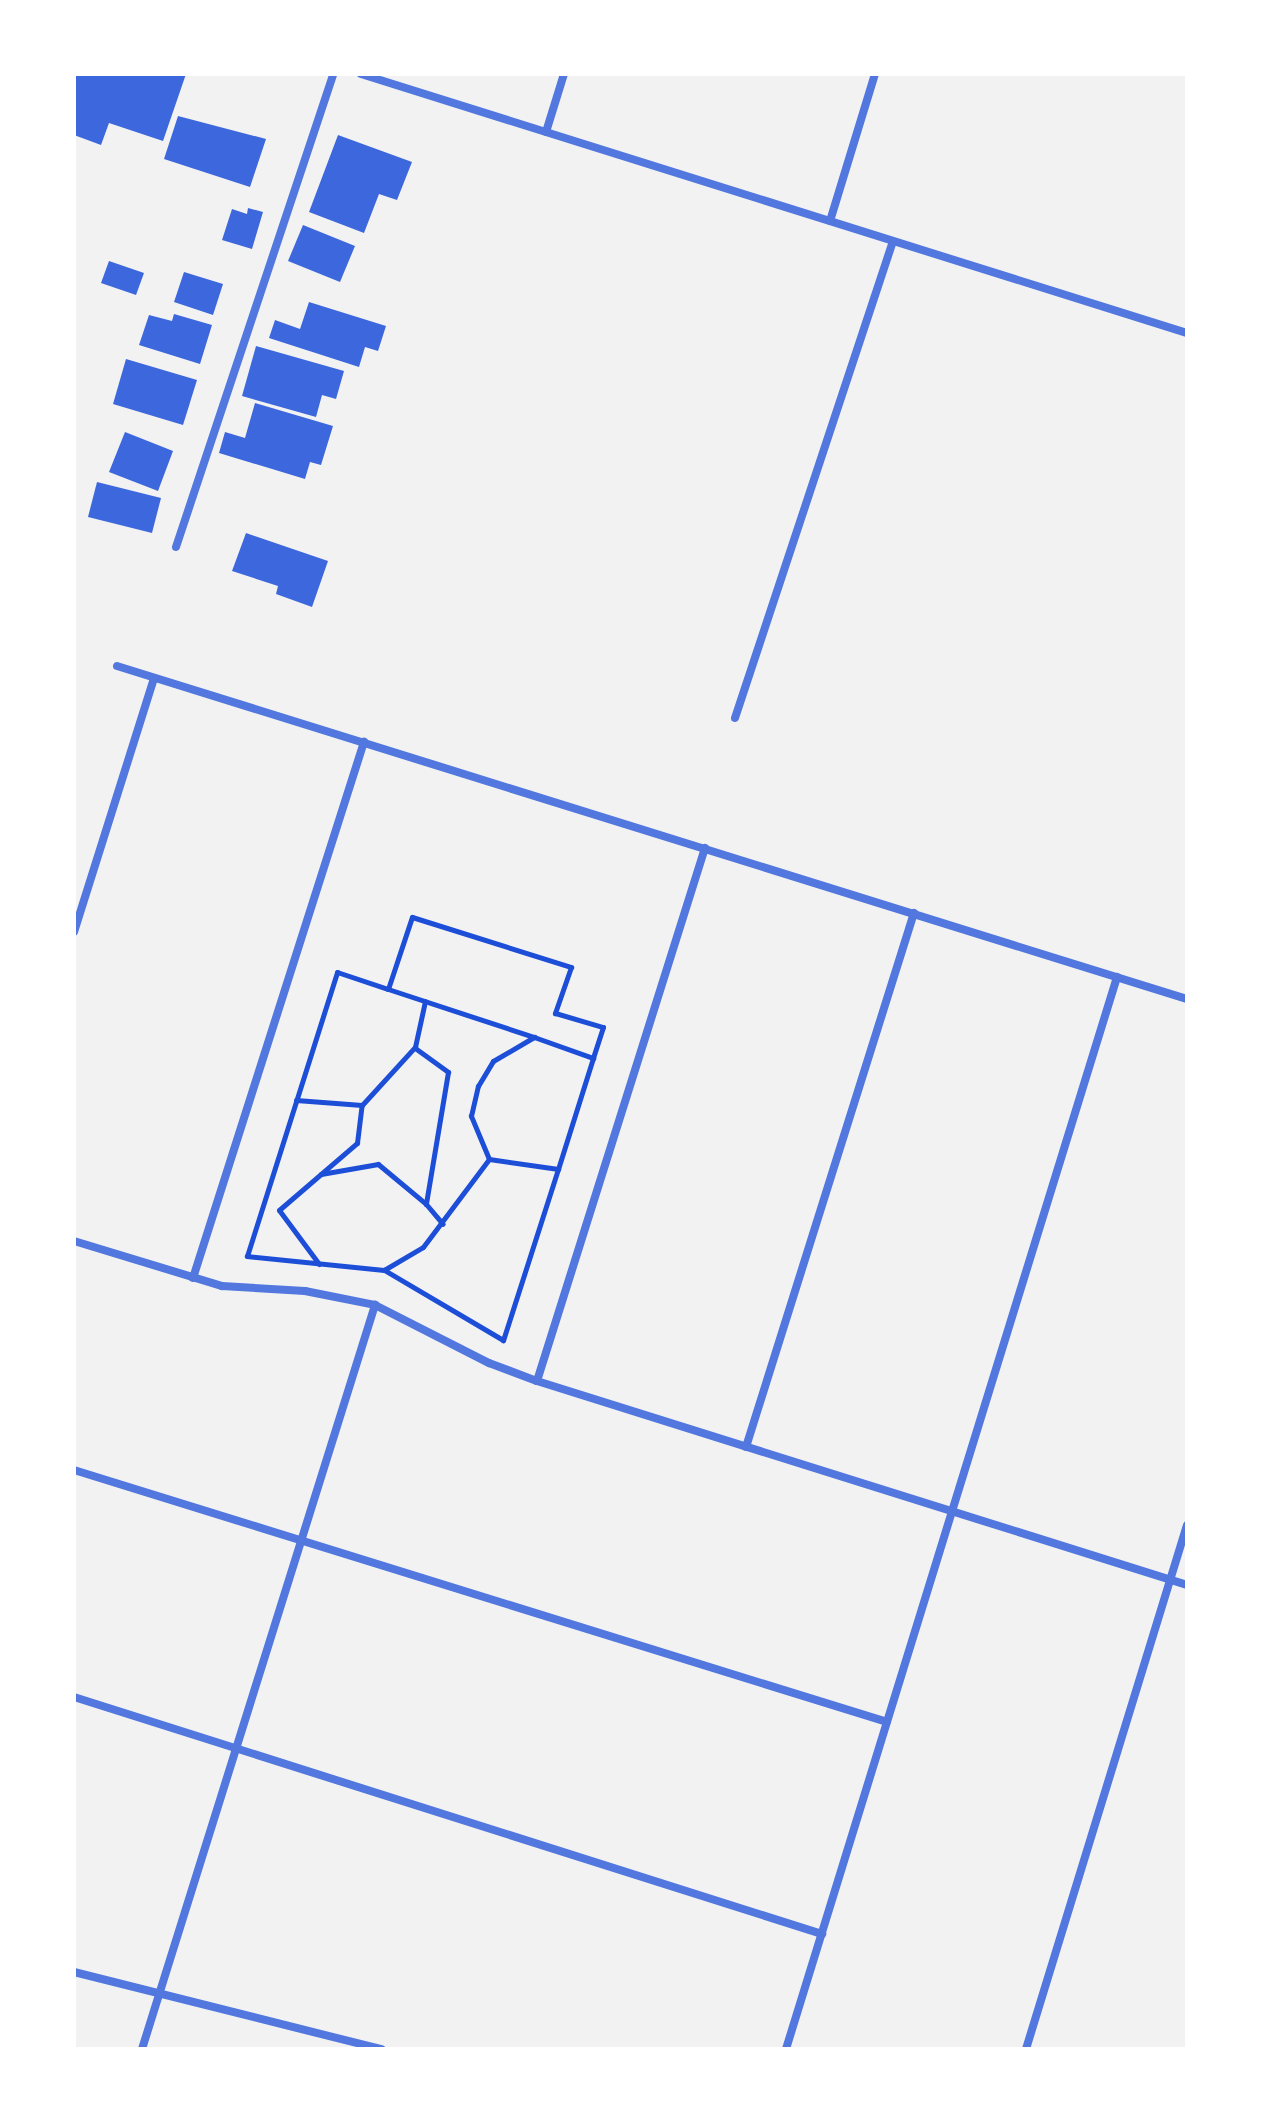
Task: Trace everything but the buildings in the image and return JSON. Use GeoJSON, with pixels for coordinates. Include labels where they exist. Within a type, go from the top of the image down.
{"type":"FeatureCollection","features":[{"type":"Feature","properties":{"kind":"street"},"geometry":{"type":"LineString","coordinates":[[176,547],[333,74]]}},
{"type":"Feature","properties":{"kind":"street"},"geometry":{"type":"LineString","coordinates":[[361,74],[1187,333]]}},
{"type":"Feature","properties":{"kind":"street"},"geometry":{"type":"LineString","coordinates":[[546,132],[564,74]]}},
{"type":"Feature","properties":{"kind":"street"},"geometry":{"type":"LineString","coordinates":[[830,221],[875,74]]}},
{"type":"Feature","properties":{"kind":"street"},"geometry":{"type":"LineString","coordinates":[[735,718],[893,241]]}},
{"type":"Feature","properties":{"kind":"street"},"geometry":{"type":"LineString","coordinates":[[117,666],[1187,999]]}},
{"type":"Feature","properties":{"kind":"street"},"geometry":{"type":"LineString","coordinates":[[74,932],[154,678]]}},
{"type":"Feature","properties":{"kind":"street"},"geometry":{"type":"LineString","coordinates":[[193,1278],[364,742]]}},
{"type":"Feature","properties":{"kind":"street"},"geometry":{"type":"LineString","coordinates":[[537,1381],[705,848]]}},
{"type":"Feature","properties":{"kind":"street"},"geometry":{"type":"LineString","coordinates":[[746,1447],[914,913]]}},
{"type":"Feature","properties":{"kind":"street"},"geometry":{"type":"LineString","coordinates":[[786,2049],[1117,977]]}},
{"type":"Feature","properties":{"kind":"street"},"geometry":{"type":"LineString","coordinates":[[74,1241],[193,1278],[252,1290],[341,1296],[375,1305],[489,1363],[537,1381],[1187,1585]]}},
{"type":"Feature","properties":{"kind":"street"},"geometry":{"type":"LineString","coordinates":[[142,2049],[375,1305]]}},
{"type":"Feature","properties":{"kind":"street"},"geometry":{"type":"LineString","coordinates":[[74,1470],[887,1722]]}},
{"type":"Feature","properties":{"kind":"street"},"geometry":{"type":"LineString","coordinates":[[1026,2049],[1187,1525]]}},
{"type":"Feature","properties":{"kind":"street"},"geometry":{"type":"LineString","coordinates":[[74,1697],[822,1934]]}},
{"type":"Feature","properties":{"kind":"street"},"geometry":{"type":"LineString","coordinates":[[74,1972],[381,2049]]}},
{"type":"Feature","properties":{"kind":"path"},"geometry":{"type":"LineString","coordinates":[[388,989],[412,917],[571,967],[555,1013],[603,1027],[503,1340],[384,1270],[247,1256],[337,972],[593,1058]]}},
{"type":"Feature","properties":{"kind":"path"},"geometry":{"type":"LineString","coordinates":[[319,1264],[279,1210],[357,1143],[362,1105],[415,1047],[425,1001]]}},
{"type":"Feature","properties":{"kind":"path"},"geometry":{"type":"LineString","coordinates":[[489,1159],[471,1116],[478,1086],[493,1061],[518,1043],[534,1037]]}},
{"type":"Feature","properties":{"kind":"path"},"geometry":{"type":"LineString","coordinates":[[415,1047],[448,1072],[426,1204]]}},
{"type":"Feature","properties":{"kind":"path"},"geometry":{"type":"LineString","coordinates":[[296,1100],[362,1105]]}},
{"type":"Feature","properties":{"kind":"path"},"geometry":{"type":"LineString","coordinates":[[489,1159],[558,1169]]}},
{"type":"Feature","properties":{"kind":"path"},"geometry":{"type":"LineString","coordinates":[[384,1270],[423,1247],[489,1159]]}},
{"type":"Feature","properties":{"kind":"path"},"geometry":{"type":"LineString","coordinates":[[321,1174],[378,1164],[426,1204],[443,1224]]}}]}
